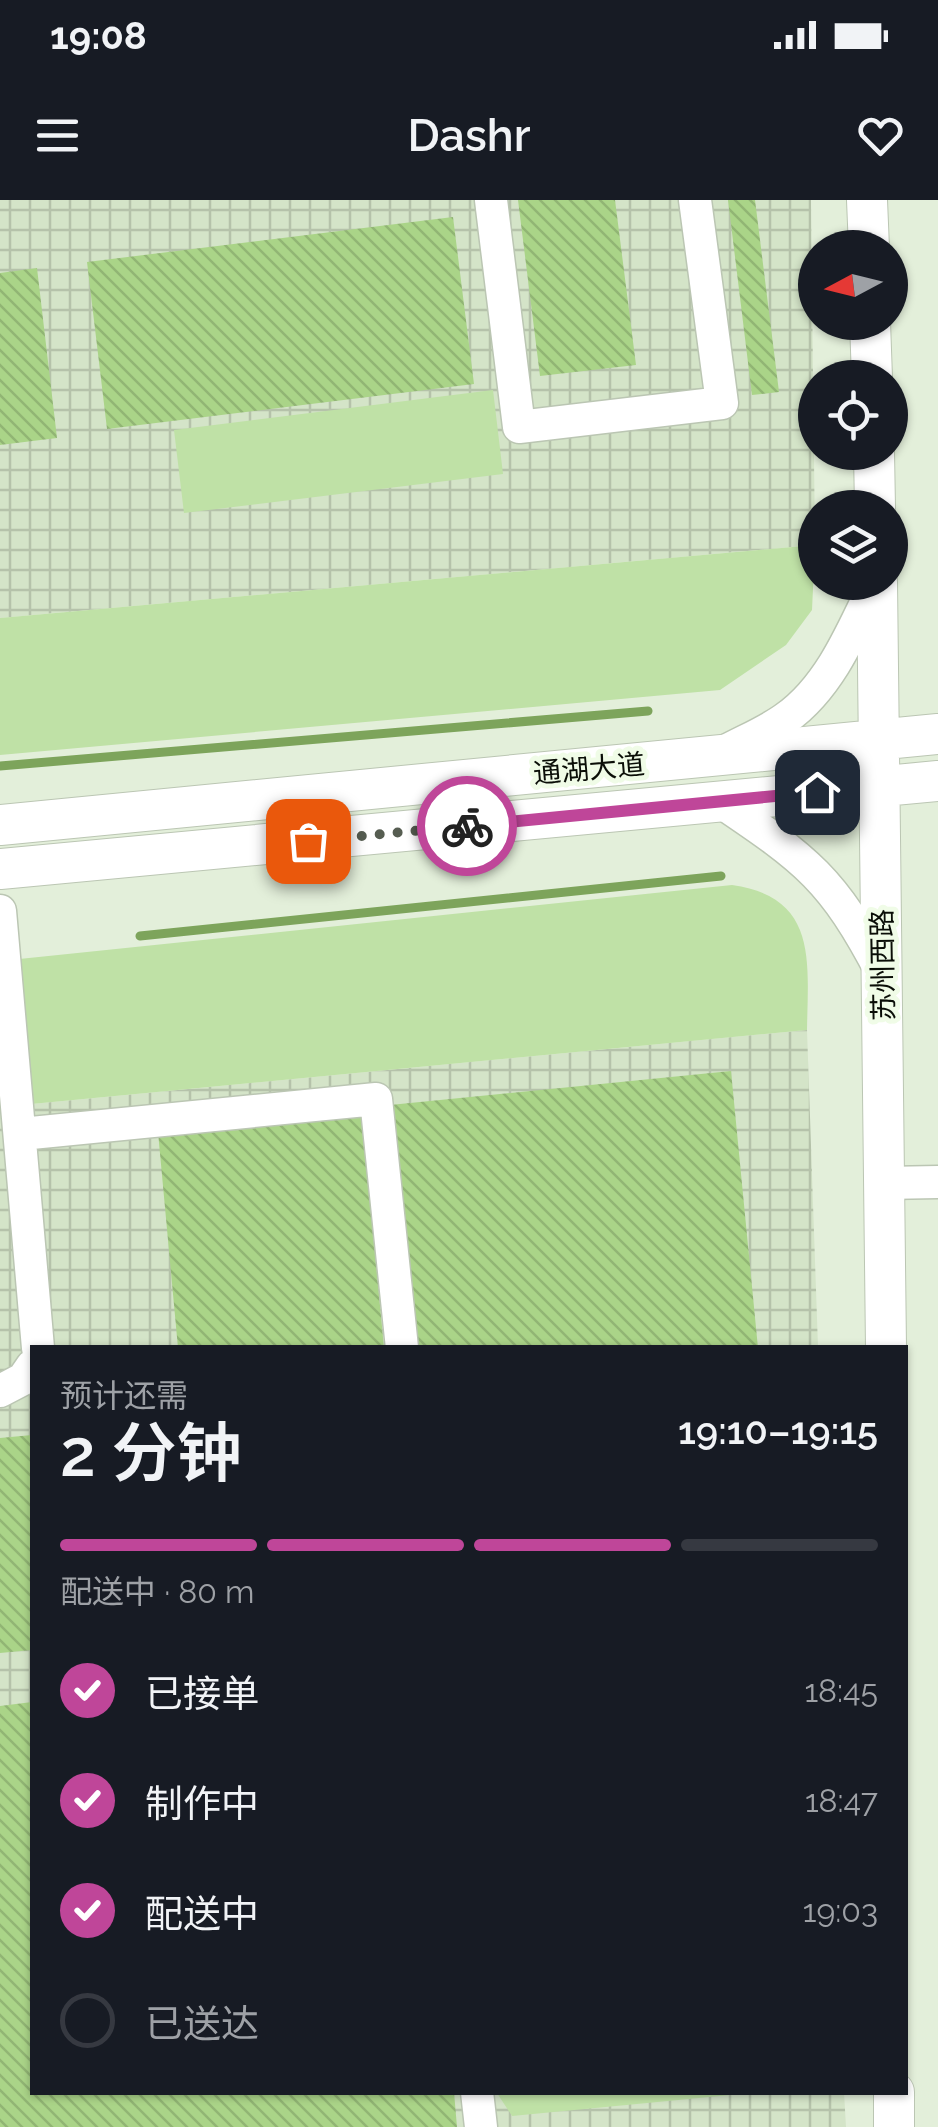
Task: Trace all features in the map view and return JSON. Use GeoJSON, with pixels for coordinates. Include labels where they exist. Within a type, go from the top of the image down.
{"type":"FeatureCollection","features":[{"type":"Feature","properties":{"kind":"main road"},"geometry":{"type":"LineString","coordinates":[[867,200],[868,230]]}},
{"type":"Feature","properties":{"kind":"main road","name":"苏州西路"},"geometry":{"type":"LineString","coordinates":[[878,600],[886,1345]]}},
{"type":"Feature","properties":{"kind":"main road","name":"通湖大道"},"geometry":{"type":"LineString","coordinates":[[0,826],[938,734]]}},
{"type":"Feature","properties":{"kind":"main road","name":"通湖大道"},"geometry":{"type":"LineString","coordinates":[[0,869],[938,781]]}},
{"type":"Feature","properties":{"kind":"main road"},"geometry":{"type":"LineString","coordinates":[[894,2095],[894,2127]]}},
{"type":"Feature","properties":{"kind":"street"},"geometry":{"type":"LineString","coordinates":[[491,200],[519,428],[722,403],[695,200]]}},
{"type":"Feature","properties":{"kind":"street"},"geometry":{"type":"LineString","coordinates":[[714,757],[786,718],[811,694],[847,642],[868,600]]}},
{"type":"Feature","properties":{"kind":"street"},"geometry":{"type":"LineString","coordinates":[[720,802],[798,854],[824,878],[855,921],[883,976]]}},
{"type":"Feature","properties":{"kind":"street"},"geometry":{"type":"LineString","coordinates":[[0,912],[38,1345]]}},
{"type":"Feature","properties":{"kind":"street"},"geometry":{"type":"LineString","coordinates":[[21,1134],[376,1099],[402,1345]]}},
{"type":"Feature","properties":{"kind":"street"},"geometry":{"type":"LineString","coordinates":[[885,1183],[938,1182]]}},
{"type":"Feature","properties":{"kind":"street"},"geometry":{"type":"LineString","coordinates":[[0,1391],[23,1379],[30,1369]]}},
{"type":"Feature","properties":{"kind":"street"},"geometry":{"type":"LineString","coordinates":[[477,2095],[480,2127]]}},
{"type":"Feature","properties":{"kind":"shaded area"},"geometry":{"type":"Polygon","coordinates":[[[0,200],[811,200],[811,230],[798,230],[798,340],[813,340],[813,360],[798,360],[798,470],[814,470],[814,490],[798,490],[798,547],[0,618],[0,200]]]}},
{"type":"Feature","properties":{"kind":"shaded area"},"geometry":{"type":"Polygon","coordinates":[[[807,1030],[818,1345],[30,1345],[30,2095],[844,2095],[846,2127],[0,2127],[0,1107],[807,1030]]]}},
{"type":"Feature","properties":{"kind":"green space"},"geometry":{"type":"Polygon","coordinates":[[[493,390],[503,474],[184,513],[174,430],[493,390]]]}},
{"type":"Feature","properties":{"kind":"green space"},"geometry":{"type":"Polygon","coordinates":[[[798,547],[798,600],[812,600],[812,610],[786,645],[720,690],[0,755],[0,618],[798,547]]]}},
{"type":"Feature","properties":{"kind":"green space"},"geometry":{"type":"Polygon","coordinates":[[[732,885],[760,892],[780,903],[794,918],[806,957],[807,1030],[0,1107],[0,961],[732,885]]]}},
{"type":"Feature","properties":{"kind":"green space"},"geometry":{"type":"Polygon","coordinates":[[[498,2095],[730,2095],[512,2116],[498,2095]]]}},
{"type":"Feature","properties":{"kind":"building"},"geometry":{"type":"Polygon","coordinates":[[[518,200],[615,200],[636,365],[540,376],[518,200]]]}},
{"type":"Feature","properties":{"kind":"building"},"geometry":{"type":"Polygon","coordinates":[[[728,200],[755,200],[779,392],[752,395],[728,200]]]}},
{"type":"Feature","properties":{"kind":"building"},"geometry":{"type":"Polygon","coordinates":[[[453,217],[474,384],[107,429],[87,262],[453,217]]]}},
{"type":"Feature","properties":{"kind":"building"},"geometry":{"type":"Polygon","coordinates":[[[37,268],[57,438],[0,445],[0,273],[37,268]]]}},
{"type":"Feature","properties":{"kind":"building"},"geometry":{"type":"Polygon","coordinates":[[[731,1071],[758,1345],[414,1345],[390,1105],[731,1071]]]}},
{"type":"Feature","properties":{"kind":"building"},"geometry":{"type":"Polygon","coordinates":[[[362,1113],[384,1345],[178,1345],[158,1132],[362,1113]]]}},
{"type":"Feature","properties":{"kind":"building"},"geometry":{"type":"Polygon","coordinates":[[[30,1435],[30,1650],[0,1653],[0,1438],[30,1435]]]}},
{"type":"Feature","properties":{"kind":"building"},"geometry":{"type":"Polygon","coordinates":[[[30,1702],[30,2095],[454,2095],[457,2127],[0,2127],[0,1706],[30,1702]]]}},
{"type":"Feature","properties":{"kind":"waterway"},"geometry":{"type":"LineString","coordinates":[[0,766],[648,711]]}},
{"type":"Feature","properties":{"kind":"waterway"},"geometry":{"type":"LineString","coordinates":[[140,936],[721,876]]}},
{"type":"Feature","properties":{"kind":"way so far"},"geometry":{"type":"LineString","coordinates":[[308,841],[467,826]]}},
{"type":"Feature","properties":{"kind":"route"},"geometry":{"type":"LineString","coordinates":[[467,826],[817,792]]}}]}
